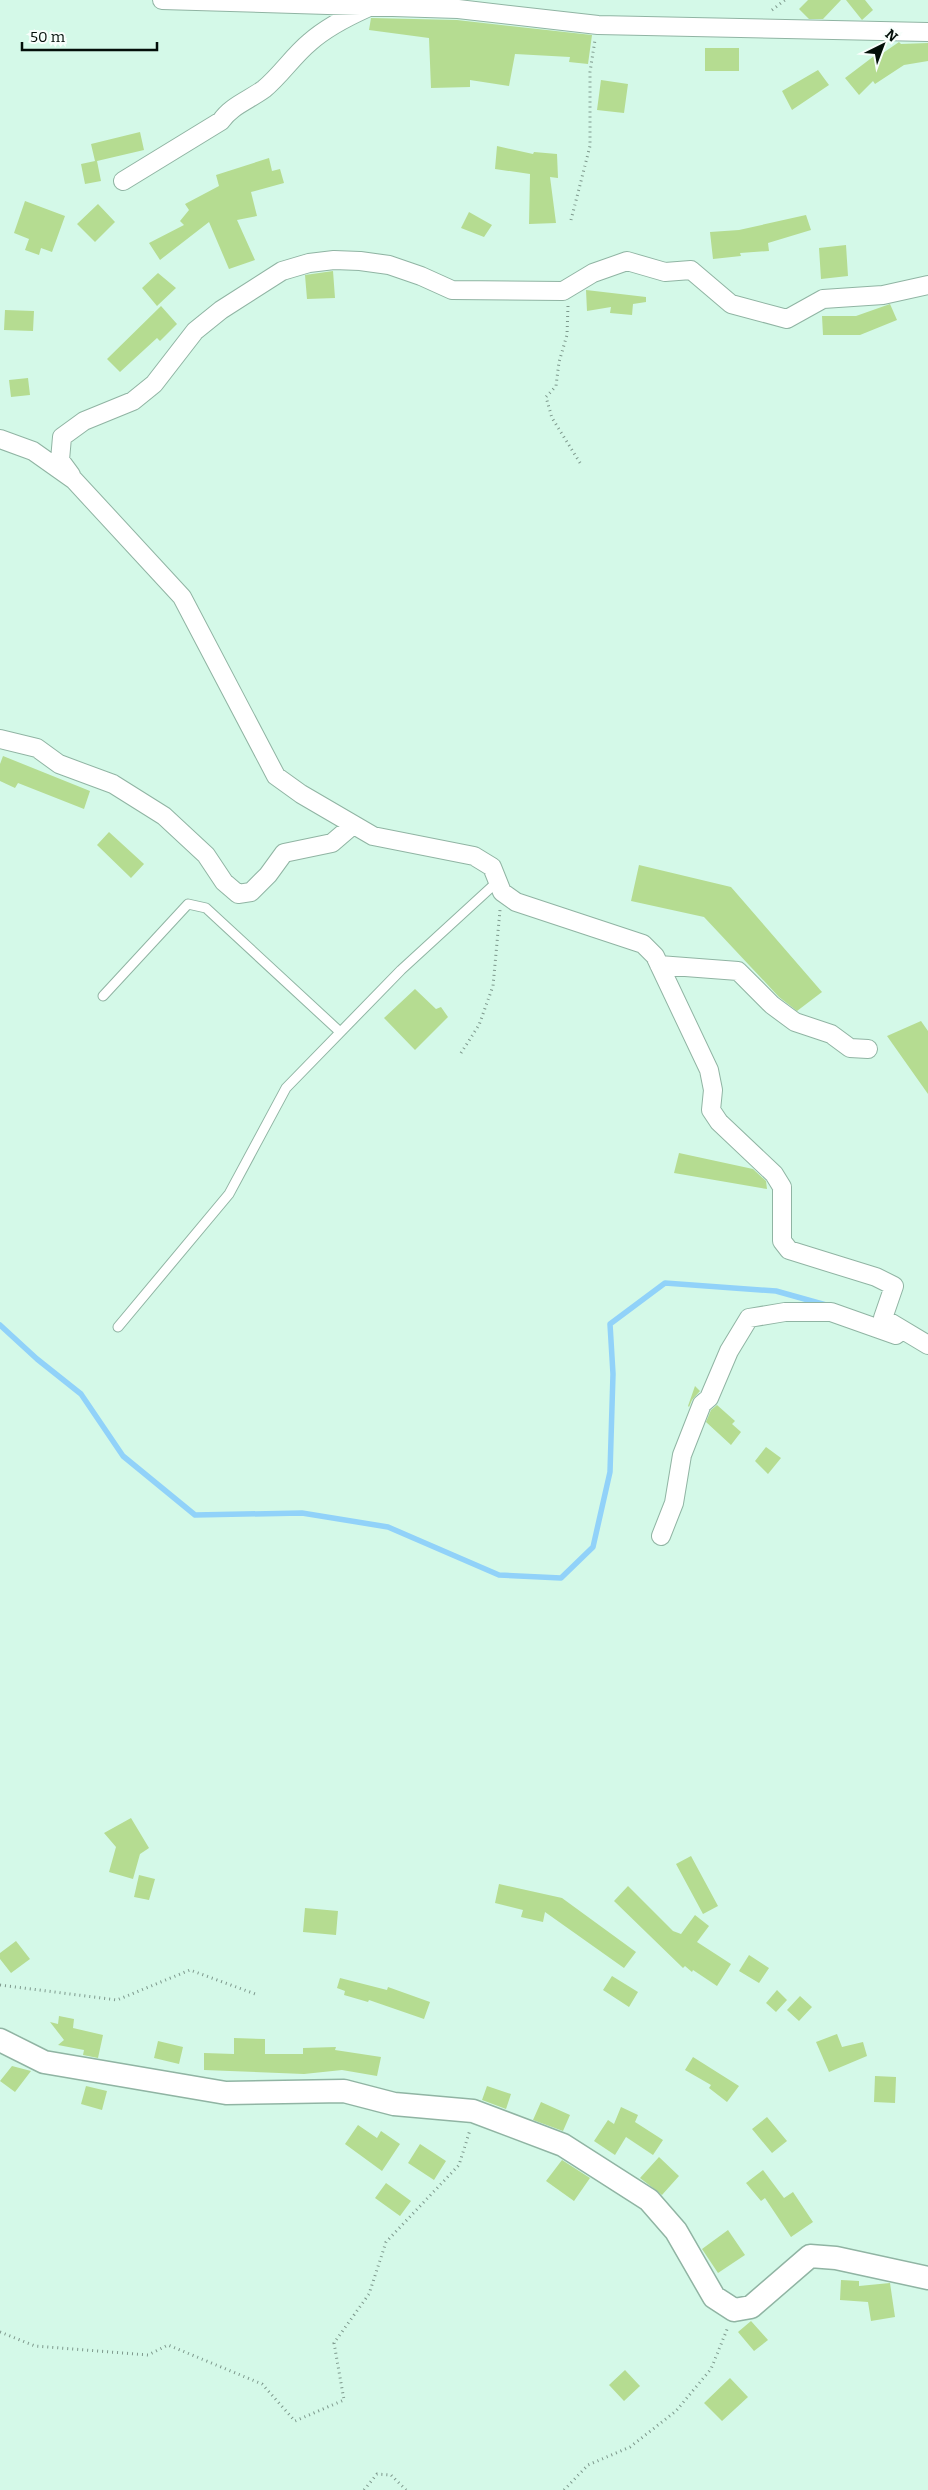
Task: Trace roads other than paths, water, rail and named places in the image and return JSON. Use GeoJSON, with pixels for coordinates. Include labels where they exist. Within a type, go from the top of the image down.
{"type":"FeatureCollection","features":[{"type":"Feature","properties":{"kind":"street"},"geometry":{"type":"LineString","coordinates":[[162,0],[370,7],[459,5],[598,25],[928,32]]}},
{"type":"Feature","properties":{"kind":"street"},"geometry":{"type":"LineString","coordinates":[[123,180],[221,121],[227,112],[262,90],[279,76],[310,42],[342,20],[370,7]]}},
{"type":"Feature","properties":{"kind":"street"},"geometry":{"type":"LineString","coordinates":[[928,285],[884,295],[823,299],[788,319],[731,304],[691,270],[665,272],[627,261],[593,272],[563,291],[452,290],[421,276],[389,266],[360,261],[334,260],[309,263],[282,271],[221,310],[195,331],[154,384],[133,401],[84,421],[62,437],[60,460],[74,480],[182,597],[276,776],[372,836],[474,856],[492,867],[500,887],[516,902],[644,944],[655,956],[709,1070],[713,1090],[711,1110],[719,1122],[774,1174],[782,1187],[782,1241],[789,1250],[876,1277],[894,1286],[883,1318],[928,1346]]}},
{"type":"Feature","properties":{"kind":"street"},"geometry":{"type":"LineString","coordinates":[[0,439],[33,451],[74,480]]}},
{"type":"Feature","properties":{"kind":"street"},"geometry":{"type":"LineString","coordinates":[[0,739],[37,748],[59,764],[113,784],[164,816],[206,855],[224,882],[238,894],[251,892],[268,875],[284,853],[332,843],[353,825]]}},
{"type":"Feature","properties":{"kind":"street"},"geometry":{"type":"LineString","coordinates":[[659,965],[738,971],[772,1005],[795,1022],[831,1034],[850,1048],[868,1049]]}},
{"type":"Feature","properties":{"kind":"street"},"geometry":{"type":"LineString","coordinates":[[661,1536],[674,1503],[682,1455],[702,1404],[709,1398],[729,1351],[749,1318],[785,1312],[830,1312],[928,1346]]}},
{"type":"Feature","properties":{"kind":"street"},"geometry":{"type":"LineString","coordinates":[[0,2040],[44,2062],[226,2093],[344,2091],[394,2104],[473,2111],[563,2145],[650,2200],[676,2231],[714,2297],[734,2310],[751,2307],[810,2256],[836,2258],[928,2278]]}},
{"type":"Feature","properties":{"kind":"lane"},"geometry":{"type":"LineString","coordinates":[[118,1327],[229,1194],[286,1088],[401,970],[500,887]]}},
{"type":"Feature","properties":{"kind":"lane"},"geometry":{"type":"LineString","coordinates":[[103,996],[188,904],[206,908],[340,1031]]}},
{"type":"Feature","properties":{"kind":"waterway"},"geometry":{"type":"LineString","coordinates":[[0,1325],[37,1359],[81,1394],[123,1456],[195,1515],[302,1513],[388,1527],[499,1575],[561,1578],[593,1547],[610,1472],[613,1374],[610,1324],[665,1283],[776,1291],[826,1305]]}}]}
